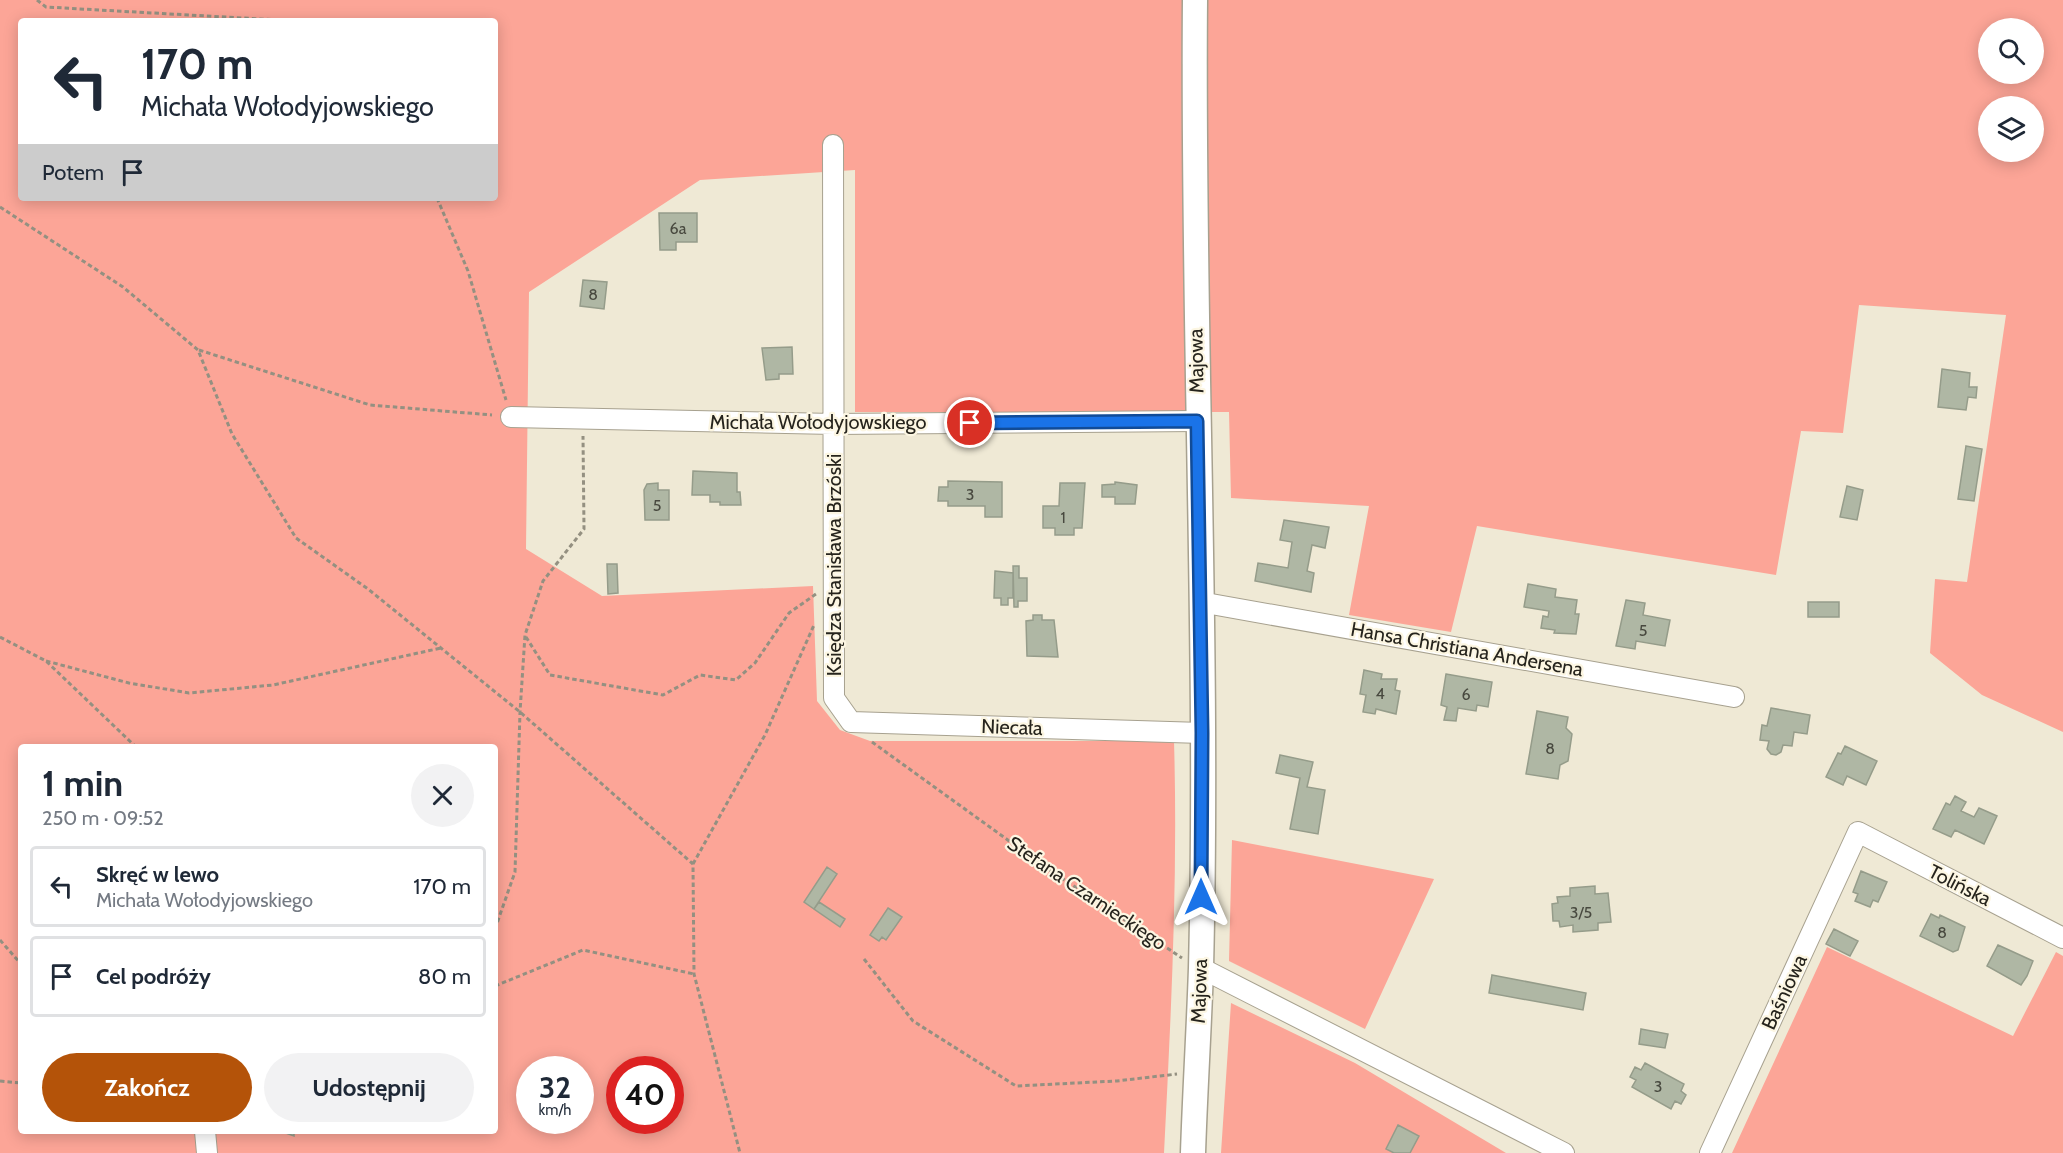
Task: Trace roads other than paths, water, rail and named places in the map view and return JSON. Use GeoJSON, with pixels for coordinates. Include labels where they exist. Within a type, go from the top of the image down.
{"type":"FeatureCollection","features":[{"type":"Feature","properties":{"kind":"street","name":"Majowa"},"geometry":{"type":"LineString","coordinates":[[1193,1153],[1201,968],[1202,733],[1197,421],[1195,0]]}},
{"type":"Feature","properties":{"kind":"street","name":"Księdza Stanisława Brzóski"},"geometry":{"type":"LineString","coordinates":[[833,145],[834,698],[851,722]]}},
{"type":"Feature","properties":{"kind":"street","name":"Michała Wołodyjowskiego"},"geometry":{"type":"LineString","coordinates":[[511,417],[834,424],[1197,421]]}},
{"type":"Feature","properties":{"kind":"street","name":"Hansa Christiana Andersena"},"geometry":{"type":"LineString","coordinates":[[1200,602],[1734,697]]}},
{"type":"Feature","properties":{"kind":"street","name":"Niecała"},"geometry":{"type":"LineString","coordinates":[[851,722],[1202,733]]}},
{"type":"Feature","properties":{"kind":"street","name":"Tolińska"},"geometry":{"type":"LineString","coordinates":[[1858,832],[2063,938]]}},
{"type":"Feature","properties":{"kind":"street","name":"Baśniowa"},"geometry":{"type":"LineString","coordinates":[[1710,1153],[1858,832]]}},
{"type":"Feature","properties":{"kind":"street"},"geometry":{"type":"LineString","coordinates":[[1201,968],[1564,1153]]}},
{"type":"Feature","properties":{"kind":"street"},"geometry":{"type":"LineString","coordinates":[[205,1134],[207,1153]]}}]}
